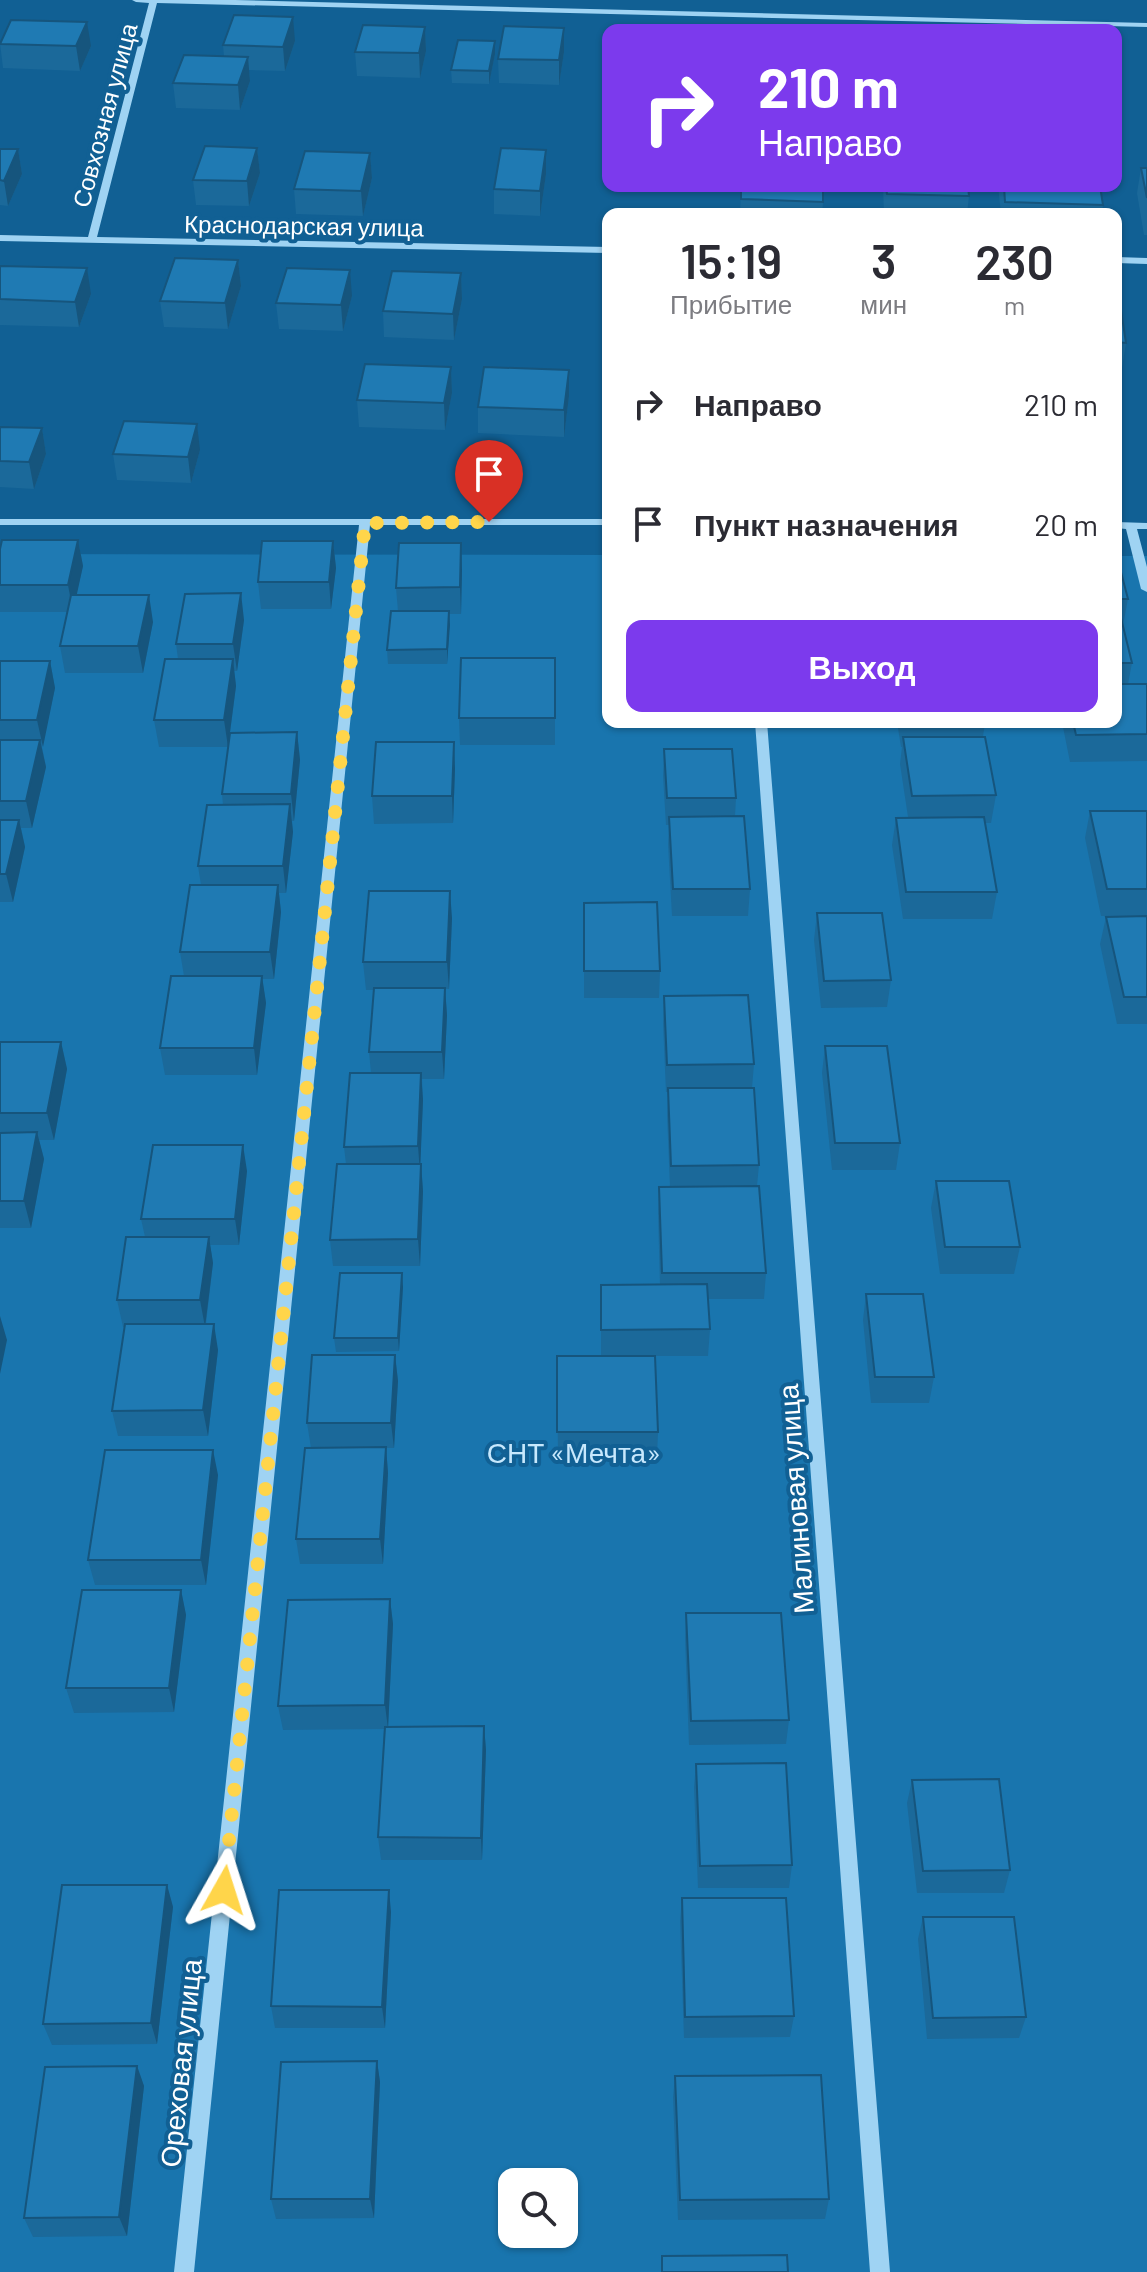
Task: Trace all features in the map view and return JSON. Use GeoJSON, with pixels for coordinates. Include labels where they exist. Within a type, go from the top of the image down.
{"type":"FeatureCollection","features":[{"type":"Feature","properties":{"kind":"street"},"geometry":{"type":"LineString","coordinates":[[136,0],[1107,24]]}},
{"type":"Feature","properties":{"kind":"street","name":"Совхозная улица"},"geometry":{"type":"LineString","coordinates":[[92,240],[154,0]]}},
{"type":"Feature","properties":{"kind":"street"},"geometry":{"type":"LineString","coordinates":[[1122,24],[1147,25]]}},
{"type":"Feature","properties":{"kind":"street","name":"Краснодарская улица"},"geometry":{"type":"LineString","coordinates":[[0,238],[602,250]]}},
{"type":"Feature","properties":{"kind":"street"},"geometry":{"type":"LineString","coordinates":[[1122,260],[1147,261]]}},
{"type":"Feature","properties":{"kind":"street"},"geometry":{"type":"LineString","coordinates":[[0,522],[602,522]]}},
{"type":"Feature","properties":{"kind":"street","name":"Ореховая улица"},"geometry":{"type":"LineString","coordinates":[[184,2272],[365,523]]}},
{"type":"Feature","properties":{"kind":"street"},"geometry":{"type":"LineString","coordinates":[[1122,525],[1147,526]]}},
{"type":"Feature","properties":{"kind":"street"},"geometry":{"type":"LineString","coordinates":[[1131,525],[1147,589]]}},
{"type":"Feature","properties":{"kind":"street","name":"Малиновая улица"},"geometry":{"type":"LineString","coordinates":[[761,728],[880,2272]]}},
{"type":"Feature","properties":{"kind":"green space","name":"СНТ «Мечта»"},"geometry":{"type":"Polygon","coordinates":[[[0,554],[602,555],[602,728],[1122,728],[1122,556],[1147,556],[1147,2272],[0,2272],[0,554]]]}},
{"type":"Feature","properties":{"kind":"building"},"geometry":{"type":"Polygon","coordinates":[[[234,15],[293,17],[283,47],[223,45],[234,15]]]}},
{"type":"Feature","properties":{"kind":"building"},"geometry":{"type":"Polygon","coordinates":[[[11,20],[87,22],[76,46],[0,44],[11,20]]]}},
{"type":"Feature","properties":{"kind":"building"},"geometry":{"type":"Polygon","coordinates":[[[363,25],[425,27],[419,53],[355,52],[363,25]]]}},
{"type":"Feature","properties":{"kind":"building"},"geometry":{"type":"Polygon","coordinates":[[[504,26],[564,28],[559,60],[498,59],[504,26]]]}},
{"type":"Feature","properties":{"kind":"building"},"geometry":{"type":"Polygon","coordinates":[[[458,40],[495,41],[489,71],[451,70],[458,40]]]}},
{"type":"Feature","properties":{"kind":"building"},"geometry":{"type":"Polygon","coordinates":[[[184,55],[248,57],[238,85],[173,83],[184,55]]]}},
{"type":"Feature","properties":{"kind":"building"},"geometry":{"type":"Polygon","coordinates":[[[205,146],[257,148],[247,181],[193,180],[205,146]]]}},
{"type":"Feature","properties":{"kind":"building"},"geometry":{"type":"Polygon","coordinates":[[[501,148],[546,150],[540,191],[494,189],[501,148]]]}},
{"type":"Feature","properties":{"kind":"building"},"geometry":{"type":"Polygon","coordinates":[[[0,149],[18,149],[4,181],[0,180],[0,149]]]}},
{"type":"Feature","properties":{"kind":"building"},"geometry":{"type":"Polygon","coordinates":[[[305,151],[370,153],[361,191],[294,189],[305,151]]]}},
{"type":"Feature","properties":{"kind":"building"},"geometry":{"type":"Polygon","coordinates":[[[1141,168],[1147,168],[1147,198],[1141,168]]]}},
{"type":"Feature","properties":{"kind":"building"},"geometry":{"type":"Polygon","coordinates":[[[741,192],[823,192],[823,202],[741,199],[741,192]]]}},
{"type":"Feature","properties":{"kind":"building"},"geometry":{"type":"Polygon","coordinates":[[[969,192],[969,196],[887,194],[969,192]]]}},
{"type":"Feature","properties":{"kind":"building"},"geometry":{"type":"Polygon","coordinates":[[[1004,192],[1101,192],[1103,205],[1005,202],[1004,192]]]}},
{"type":"Feature","properties":{"kind":"building"},"geometry":{"type":"Polygon","coordinates":[[[175,258],[238,260],[225,303],[160,301],[175,258]]]}},
{"type":"Feature","properties":{"kind":"building"},"geometry":{"type":"Polygon","coordinates":[[[0,266],[87,268],[75,302],[0,299],[0,266]]]}},
{"type":"Feature","properties":{"kind":"building"},"geometry":{"type":"Polygon","coordinates":[[[287,268],[350,270],[341,305],[276,303],[287,268]]]}},
{"type":"Feature","properties":{"kind":"building"},"geometry":{"type":"Polygon","coordinates":[[[392,271],[461,273],[453,314],[383,311],[392,271]]]}},
{"type":"Feature","properties":{"kind":"building"},"geometry":{"type":"Polygon","coordinates":[[[1122,317],[1126,343],[1122,343],[1122,317]]]}},
{"type":"Feature","properties":{"kind":"building"},"geometry":{"type":"Polygon","coordinates":[[[365,364],[451,367],[444,403],[357,400],[365,364]]]}},
{"type":"Feature","properties":{"kind":"building"},"geometry":{"type":"Polygon","coordinates":[[[484,367],[569,370],[564,410],[478,407],[484,367]]]}},
{"type":"Feature","properties":{"kind":"building"},"geometry":{"type":"Polygon","coordinates":[[[124,421],[197,424],[188,457],[113,454],[124,421]]]}},
{"type":"Feature","properties":{"kind":"building"},"geometry":{"type":"Polygon","coordinates":[[[0,427],[42,428],[29,462],[0,461],[0,427]]]}},
{"type":"Feature","properties":{"kind":"building"},"geometry":{"type":"Polygon","coordinates":[[[2,540],[78,540],[68,585],[0,585],[2,540]]]}},
{"type":"Feature","properties":{"kind":"building"},"geometry":{"type":"Polygon","coordinates":[[[262,541],[333,541],[329,582],[258,582],[262,541]]]}},
{"type":"Feature","properties":{"kind":"building"},"geometry":{"type":"Polygon","coordinates":[[[399,543],[461,543],[460,587],[396,588],[399,543]]]}},
{"type":"Feature","properties":{"kind":"building"},"geometry":{"type":"Polygon","coordinates":[[[1122,576],[1128,599],[1122,599],[1122,576]]]}},
{"type":"Feature","properties":{"kind":"building"},"geometry":{"type":"Polygon","coordinates":[[[241,593],[233,644],[176,644],[185,594],[241,593]]]}},
{"type":"Feature","properties":{"kind":"building"},"geometry":{"type":"Polygon","coordinates":[[[71,595],[149,595],[138,646],[60,646],[71,595]]]}},
{"type":"Feature","properties":{"kind":"building"},"geometry":{"type":"Polygon","coordinates":[[[391,611],[449,611],[447,649],[387,650],[391,611]]]}},
{"type":"Feature","properties":{"kind":"building"},"geometry":{"type":"Polygon","coordinates":[[[1122,622],[1132,663],[1122,663],[1122,622]]]}},
{"type":"Feature","properties":{"kind":"building"},"geometry":{"type":"Polygon","coordinates":[[[461,658],[555,658],[555,718],[459,718],[461,658]]]}},
{"type":"Feature","properties":{"kind":"building"},"geometry":{"type":"Polygon","coordinates":[[[165,659],[233,659],[224,720],[154,720],[165,659]]]}},
{"type":"Feature","properties":{"kind":"building"},"geometry":{"type":"Polygon","coordinates":[[[0,661],[50,661],[37,720],[0,720],[0,661]]]}},
{"type":"Feature","properties":{"kind":"building"},"geometry":{"type":"Polygon","coordinates":[[[1122,684],[1147,684],[1147,734],[1076,735],[1074,728],[1122,728],[1122,684]]]}},
{"type":"Feature","properties":{"kind":"building"},"geometry":{"type":"Polygon","coordinates":[[[297,732],[291,794],[222,794],[230,733],[297,732]]]}},
{"type":"Feature","properties":{"kind":"building"},"geometry":{"type":"Polygon","coordinates":[[[903,737],[985,737],[996,795],[912,796],[903,737]]]}},
{"type":"Feature","properties":{"kind":"building"},"geometry":{"type":"Polygon","coordinates":[[[0,740],[40,740],[26,801],[0,801],[0,740]]]}},
{"type":"Feature","properties":{"kind":"building"},"geometry":{"type":"Polygon","coordinates":[[[376,742],[454,742],[452,796],[372,796],[376,742]]]}},
{"type":"Feature","properties":{"kind":"building"},"geometry":{"type":"Polygon","coordinates":[[[664,749],[732,749],[736,798],[667,798],[664,749]]]}},
{"type":"Feature","properties":{"kind":"building"},"geometry":{"type":"Polygon","coordinates":[[[290,804],[283,866],[198,866],[207,805],[290,804]]]}},
{"type":"Feature","properties":{"kind":"building"},"geometry":{"type":"Polygon","coordinates":[[[1090,811],[1147,811],[1147,889],[1107,889],[1090,811]]]}},
{"type":"Feature","properties":{"kind":"building"},"geometry":{"type":"Polygon","coordinates":[[[744,816],[750,889],[673,889],[669,817],[744,816]]]}},
{"type":"Feature","properties":{"kind":"building"},"geometry":{"type":"Polygon","coordinates":[[[984,817],[997,892],[906,892],[896,818],[984,817]]]}},
{"type":"Feature","properties":{"kind":"building"},"geometry":{"type":"Polygon","coordinates":[[[0,820],[19,820],[6,874],[0,874],[0,820]]]}},
{"type":"Feature","properties":{"kind":"building"},"geometry":{"type":"Polygon","coordinates":[[[190,885],[278,885],[270,952],[180,952],[190,885]]]}},
{"type":"Feature","properties":{"kind":"building"},"geometry":{"type":"Polygon","coordinates":[[[369,891],[450,891],[447,962],[363,962],[369,891]]]}},
{"type":"Feature","properties":{"kind":"building"},"geometry":{"type":"Polygon","coordinates":[[[657,902],[660,971],[584,971],[584,903],[657,902]]]}},
{"type":"Feature","properties":{"kind":"building"},"geometry":{"type":"Polygon","coordinates":[[[817,913],[882,913],[891,980],[824,981],[817,913]]]}},
{"type":"Feature","properties":{"kind":"building"},"geometry":{"type":"Polygon","coordinates":[[[1147,916],[1147,997],[1124,997],[1106,917],[1147,916]]]}},
{"type":"Feature","properties":{"kind":"building"},"geometry":{"type":"Polygon","coordinates":[[[171,976],[262,976],[254,1048],[160,1048],[171,976]]]}},
{"type":"Feature","properties":{"kind":"building"},"geometry":{"type":"Polygon","coordinates":[[[374,988],[445,988],[442,1052],[369,1052],[374,988]]]}},
{"type":"Feature","properties":{"kind":"building"},"geometry":{"type":"Polygon","coordinates":[[[748,995],[754,1064],[667,1065],[664,996],[748,995]]]}},
{"type":"Feature","properties":{"kind":"building"},"geometry":{"type":"Polygon","coordinates":[[[0,1042],[61,1042],[47,1113],[0,1113],[0,1042]]]}},
{"type":"Feature","properties":{"kind":"building"},"geometry":{"type":"Polygon","coordinates":[[[825,1046],[887,1046],[900,1143],[835,1143],[825,1046]]]}},
{"type":"Feature","properties":{"kind":"building"},"geometry":{"type":"Polygon","coordinates":[[[350,1073],[421,1073],[418,1146],[344,1147],[350,1073]]]}},
{"type":"Feature","properties":{"kind":"building"},"geometry":{"type":"Polygon","coordinates":[[[668,1088],[754,1088],[759,1165],[671,1166],[668,1088]]]}},
{"type":"Feature","properties":{"kind":"building"},"geometry":{"type":"Polygon","coordinates":[[[37,1132],[24,1201],[0,1201],[0,1133],[37,1132]]]}},
{"type":"Feature","properties":{"kind":"building"},"geometry":{"type":"Polygon","coordinates":[[[153,1145],[243,1145],[235,1219],[141,1219],[153,1145]]]}},
{"type":"Feature","properties":{"kind":"building"},"geometry":{"type":"Polygon","coordinates":[[[337,1164],[421,1164],[418,1239],[330,1240],[337,1164]]]}},
{"type":"Feature","properties":{"kind":"building"},"geometry":{"type":"Polygon","coordinates":[[[936,1181],[1009,1181],[1020,1247],[945,1247],[936,1181]]]}},
{"type":"Feature","properties":{"kind":"building"},"geometry":{"type":"Polygon","coordinates":[[[759,1186],[766,1273],[662,1273],[659,1187],[759,1186]]]}},
{"type":"Feature","properties":{"kind":"building"},"geometry":{"type":"Polygon","coordinates":[[[126,1237],[209,1237],[200,1300],[117,1300],[126,1237]]]}},
{"type":"Feature","properties":{"kind":"building"},"geometry":{"type":"Polygon","coordinates":[[[340,1273],[402,1273],[398,1338],[334,1338],[340,1273]]]}},
{"type":"Feature","properties":{"kind":"building"},"geometry":{"type":"Polygon","coordinates":[[[707,1284],[710,1329],[601,1330],[601,1285],[707,1284]]]}},
{"type":"Feature","properties":{"kind":"building"},"geometry":{"type":"Polygon","coordinates":[[[866,1294],[923,1294],[934,1377],[875,1377],[866,1294]]]}},
{"type":"Feature","properties":{"kind":"building"},"geometry":{"type":"Polygon","coordinates":[[[125,1324],[214,1324],[203,1410],[112,1411],[125,1324]]]}},
{"type":"Feature","properties":{"kind":"building"},"geometry":{"type":"Polygon","coordinates":[[[312,1355],[395,1355],[391,1423],[307,1423],[312,1355]]]}},
{"type":"Feature","properties":{"kind":"building"},"geometry":{"type":"Polygon","coordinates":[[[557,1356],[655,1356],[658,1432],[557,1432],[557,1356]]]}},
{"type":"Feature","properties":{"kind":"building"},"geometry":{"type":"Polygon","coordinates":[[[386,1447],[380,1539],[296,1539],[305,1448],[386,1447]]]}},
{"type":"Feature","properties":{"kind":"building"},"geometry":{"type":"Polygon","coordinates":[[[105,1450],[213,1450],[201,1560],[88,1560],[105,1450]]]}},
{"type":"Feature","properties":{"kind":"building"},"geometry":{"type":"Polygon","coordinates":[[[82,1590],[181,1590],[169,1688],[66,1688],[82,1590]]]}},
{"type":"Feature","properties":{"kind":"building"},"geometry":{"type":"Polygon","coordinates":[[[390,1599],[385,1705],[278,1706],[288,1600],[390,1599]]]}},
{"type":"Feature","properties":{"kind":"building"},"geometry":{"type":"Polygon","coordinates":[[[686,1613],[781,1613],[789,1720],[691,1721],[686,1613]]]}},
{"type":"Feature","properties":{"kind":"building"},"geometry":{"type":"Polygon","coordinates":[[[484,1726],[481,1838],[378,1837],[385,1727],[484,1726]]]}},
{"type":"Feature","properties":{"kind":"building"},"geometry":{"type":"Polygon","coordinates":[[[786,1763],[792,1865],[700,1866],[696,1764],[786,1763]]]}},
{"type":"Feature","properties":{"kind":"building"},"geometry":{"type":"Polygon","coordinates":[[[999,1779],[1010,1870],[923,1871],[912,1780],[999,1779]]]}},
{"type":"Feature","properties":{"kind":"building"},"geometry":{"type":"Polygon","coordinates":[[[62,1885],[167,1885],[151,2023],[43,2024],[62,1885]]]}},
{"type":"Feature","properties":{"kind":"building"},"geometry":{"type":"Polygon","coordinates":[[[279,1890],[389,1890],[382,2007],[271,2006],[279,1890]]]}},
{"type":"Feature","properties":{"kind":"building"},"geometry":{"type":"Polygon","coordinates":[[[682,1898],[786,1898],[794,2016],[685,2017],[682,1898]]]}},
{"type":"Feature","properties":{"kind":"building"},"geometry":{"type":"Polygon","coordinates":[[[923,1917],[1014,1917],[1026,2017],[933,2018],[923,1917]]]}},
{"type":"Feature","properties":{"kind":"building"},"geometry":{"type":"Polygon","coordinates":[[[377,2061],[370,2199],[271,2199],[281,2062],[377,2061]]]}},
{"type":"Feature","properties":{"kind":"building"},"geometry":{"type":"Polygon","coordinates":[[[137,2066],[119,2217],[24,2218],[45,2067],[137,2066]]]}},
{"type":"Feature","properties":{"kind":"building"},"geometry":{"type":"Polygon","coordinates":[[[821,2075],[829,2199],[680,2200],[675,2076],[821,2075]]]}},
{"type":"Feature","properties":{"kind":"building"},"geometry":{"type":"Polygon","coordinates":[[[787,2255],[788,2272],[662,2272],[662,2256],[787,2255]]]}},
{"type":"Feature","properties":{"kind":"route"},"geometry":{"type":"LineString","coordinates":[[224,1890],[365,523],[489,522]]}}]}
